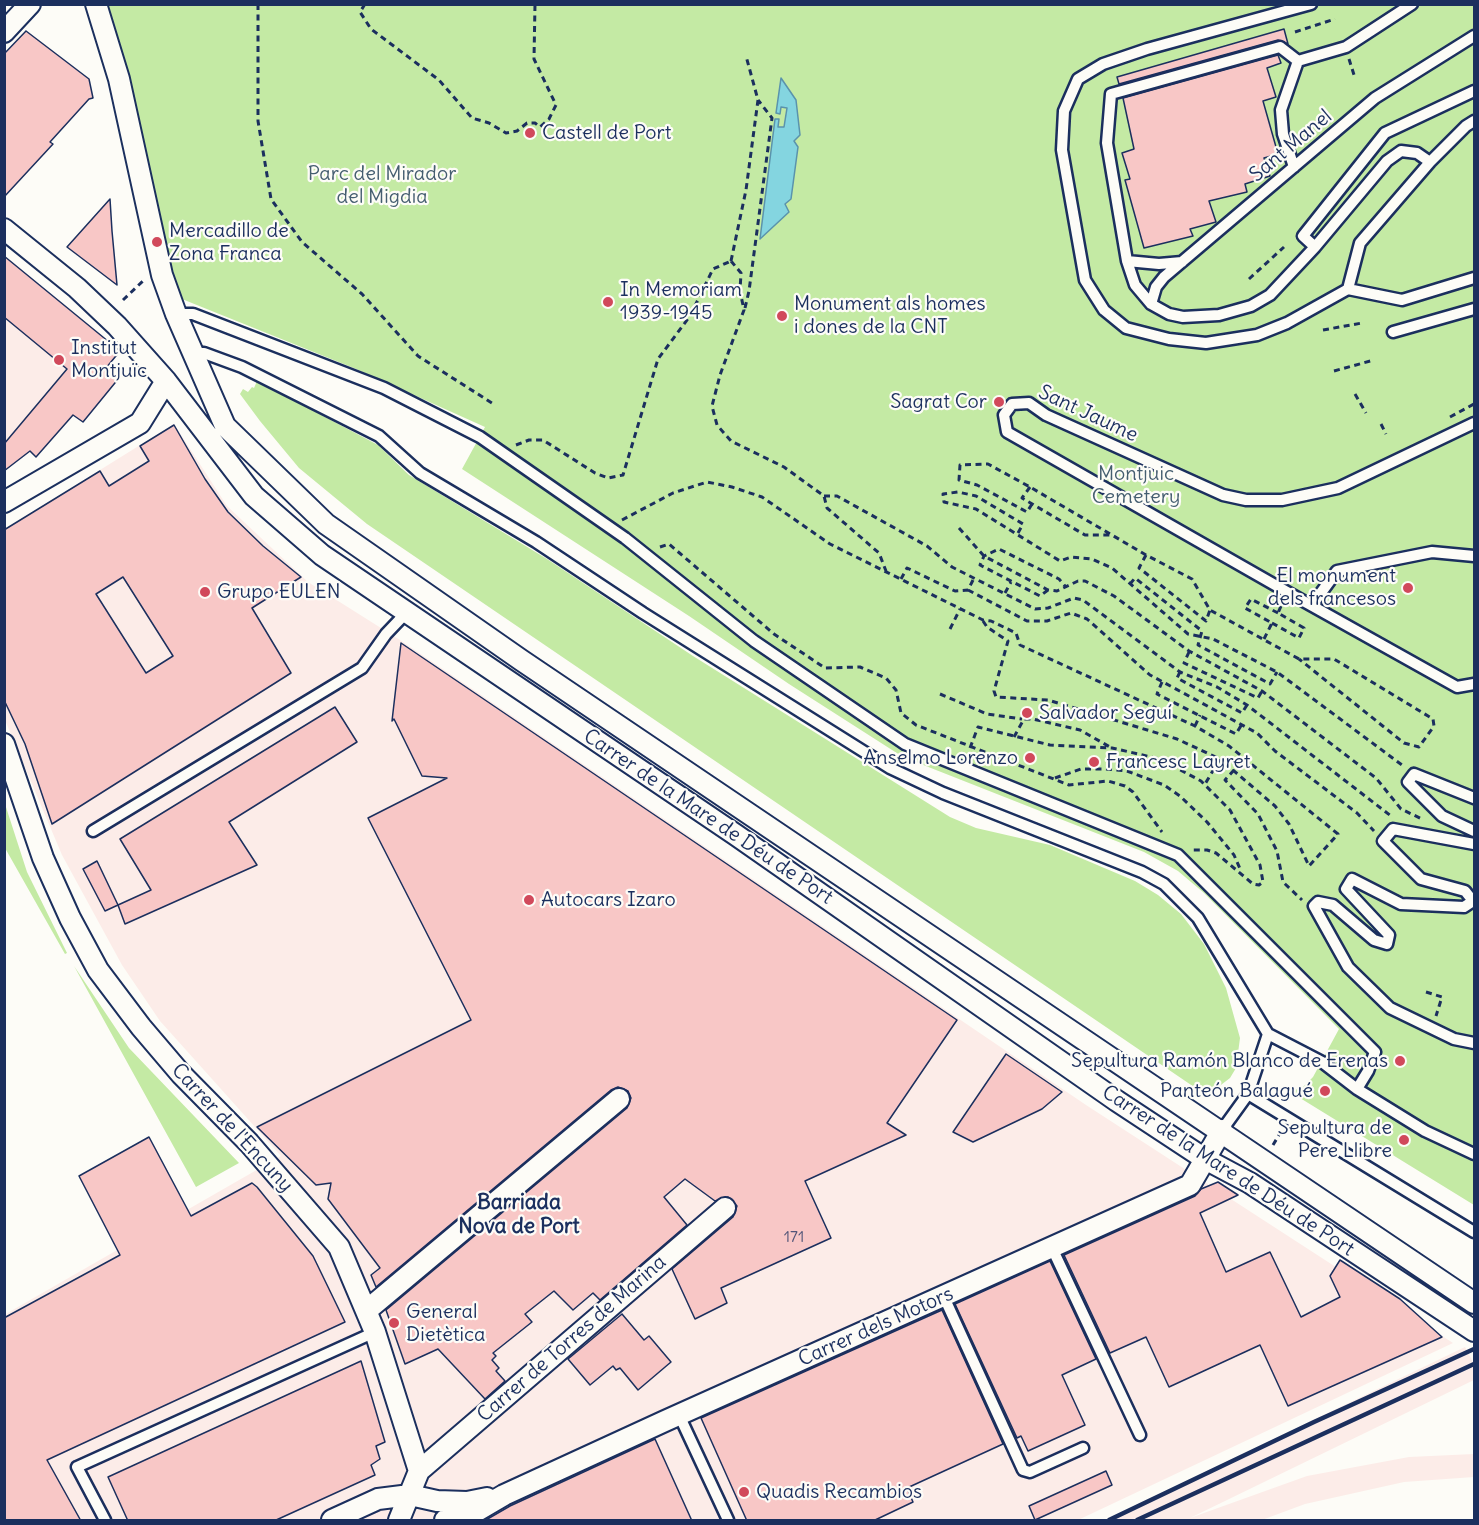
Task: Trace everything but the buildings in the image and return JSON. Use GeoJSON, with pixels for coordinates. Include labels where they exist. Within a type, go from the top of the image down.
{"type":"FeatureCollection","features":[{"type":"Feature","properties":{"kind":"street","name":"Carrer de la Mare de Déu de Port"},"geometry":{"type":"LineString","coordinates":[[96,4],[119,79],[166,293],[225,426],[326,524],[530,666],[1222,1130],[1263,1162],[1474,1302]]}},
{"type":"Feature","properties":{"kind":"street"},"geometry":{"type":"LineString","coordinates":[[4,32],[23,7]]}},
{"type":"Feature","properties":{"kind":"street","name":"Carrer de la Mare de Déu de Port"},"geometry":{"type":"LineString","coordinates":[[4,229],[77,288],[117,326],[166,381],[254,496],[322,555],[736,835],[1117,1101],[1205,1159],[1250,1182],[1474,1331]]}},
{"type":"Feature","properties":{"kind":"street"},"geometry":{"type":"LineString","coordinates":[[4,502],[140,423],[166,381]]}},
{"type":"Feature","properties":{"kind":"street","name":"Carrer de l'Encuny"},"geometry":{"type":"LineString","coordinates":[[4,744],[43,858],[70,918],[98,970],[141,1027],[181,1074],[249,1143],[339,1247],[375,1332],[419,1471]]}},
{"type":"Feature","properties":{"kind":"street"},"geometry":{"type":"LineString","coordinates":[[366,1311],[619,1099]]}},
{"type":"Feature","properties":{"kind":"street","name":"Carrer dels Motors"},"geometry":{"type":"LineString","coordinates":[[445,1521],[475,1512],[504,1495],[1190,1185],[1222,1130]]}},
{"type":"Feature","properties":{"kind":"street","name":"Carrer de Torres de Marina"},"geometry":{"type":"LineString","coordinates":[[419,1471],[725,1208]]}},
{"type":"Feature","properties":{"kind":"street"},"geometry":{"type":"LineString","coordinates":[[399,1521],[419,1471]]}},
{"type":"Feature","properties":{"kind":"street","name":"Carrer dels Motors"},"geometry":{"type":"LineString","coordinates":[[332,1521],[378,1499],[410,1495],[437,1501],[467,1502],[504,1495]]}},
{"type":"Feature","properties":{"kind":"lane"},"geometry":{"type":"LineString","coordinates":[[1311,4],[1147,49],[1102,64],[1078,79],[1064,111],[1062,150],[1085,280],[1104,310],[1126,328],[1169,339],[1206,343],[1257,335],[1287,323],[1348,289],[1402,300],[1474,278]]}},
{"type":"Feature","properties":{"kind":"lane"},"geometry":{"type":"LineString","coordinates":[[1298,61],[1346,47],[1413,4]]}},
{"type":"Feature","properties":{"kind":"lane","name":"Sant Manel"},"geometry":{"type":"LineString","coordinates":[[1151,304],[1155,287],[1182,262],[1375,98],[1474,36]]}},
{"type":"Feature","properties":{"kind":"lane"},"geometry":{"type":"LineString","coordinates":[[1298,61],[1280,47],[1111,94],[1107,143],[1127,261],[1135,285],[1151,304],[1169,314],[1183,316],[1219,315],[1251,306],[1269,296],[1315,247],[1387,161],[1401,151],[1417,153],[1430,162]]}},
{"type":"Feature","properties":{"kind":"lane"},"geometry":{"type":"LineString","coordinates":[[1294,167],[1283,134],[1281,110],[1298,61]]}},
{"type":"Feature","properties":{"kind":"lane"},"geometry":{"type":"LineString","coordinates":[[1315,247],[1303,236],[1385,134],[1474,90]]}},
{"type":"Feature","properties":{"kind":"lane"},"geometry":{"type":"LineString","coordinates":[[1348,289],[1360,243],[1430,162],[1474,121]]}},
{"type":"Feature","properties":{"kind":"lane"},"geometry":{"type":"LineString","coordinates":[[1127,261],[1159,264],[1182,262]]}},
{"type":"Feature","properties":{"kind":"lane"},"geometry":{"type":"LineString","coordinates":[[1392,332],[1474,309]]}},
{"type":"Feature","properties":{"kind":"lane"},"geometry":{"type":"LineString","coordinates":[[176,314],[193,314],[384,388],[480,437],[611,528],[754,642],[905,744],[1178,855],[1375,1052],[1368,1071],[1357,1089]]}},
{"type":"Feature","properties":{"kind":"lane"},"geometry":{"type":"LineString","coordinates":[[193,353],[204,353],[242,367],[379,436],[420,473],[536,542],[643,613],[890,768],[943,793],[1142,872],[1164,884],[1198,918],[1268,1034],[1323,1062],[1357,1089],[1425,1131],[1474,1154]]}},
{"type":"Feature","properties":{"kind":"lane","name":"Sant Jaume"},"geometry":{"type":"LineString","coordinates":[[1474,423],[1338,488],[1282,500],[1246,500],[1222,495],[1046,415],[1029,403],[1012,404],[1004,415],[1007,432],[1457,687],[1474,684]]}},
{"type":"Feature","properties":{"kind":"lane"},"geometry":{"type":"LineString","coordinates":[[1312,605],[1337,572],[1432,552],[1474,556]]}},
{"type":"Feature","properties":{"kind":"lane"},"geometry":{"type":"LineString","coordinates":[[93,831],[362,668],[386,634],[406,613]]}},
{"type":"Feature","properties":{"kind":"lane"},"geometry":{"type":"LineString","coordinates":[[1474,798],[1414,774],[1408,782],[1442,816],[1474,831]]}},
{"type":"Feature","properties":{"kind":"lane"},"geometry":{"type":"LineString","coordinates":[[1474,844],[1393,829],[1383,841],[1421,879],[1465,891],[1473,901],[1464,907],[1401,904],[1352,879],[1346,889],[1389,935],[1388,944],[1374,940],[1333,905],[1318,902],[1314,906],[1348,967],[1390,1008],[1454,1039],[1474,1043]]}},
{"type":"Feature","properties":{"kind":"lane"},"geometry":{"type":"LineString","coordinates":[[1222,1130],[1248,1094],[1268,1034]]}},
{"type":"Feature","properties":{"kind":"lane"},"geometry":{"type":"LineString","coordinates":[[1248,1094],[1474,1232]]}},
{"type":"Feature","properties":{"kind":"lane"},"geometry":{"type":"LineString","coordinates":[[1052,1248],[1140,1435]]}},
{"type":"Feature","properties":{"kind":"lane"},"geometry":{"type":"LineString","coordinates":[[944,1297],[1023,1470],[1030,1472],[1083,1448]]}},
{"type":"Feature","properties":{"kind":"lane"},"geometry":{"type":"LineString","coordinates":[[105,1521],[77,1467],[375,1332]]}},
{"type":"Feature","properties":{"kind":"lane"},"geometry":{"type":"LineString","coordinates":[[679,1415],[728,1521]]}},
{"type":"Feature","properties":{"kind":"path"},"geometry":{"type":"LineString","coordinates":[[258,4],[258,121],[271,199],[302,242],[362,294],[418,356],[492,403]]}},
{"type":"Feature","properties":{"kind":"path"},"geometry":{"type":"LineString","coordinates":[[365,4],[360,12],[371,29],[439,80],[472,118],[489,123],[507,133],[517,131],[526,123],[535,123],[540,127],[549,119],[556,105],[534,60],[535,4]]}},
{"type":"Feature","properties":{"kind":"path"},"geometry":{"type":"LineString","coordinates":[[1295,32],[1335,19]]}},
{"type":"Feature","properties":{"kind":"path"},"geometry":{"type":"LineString","coordinates":[[746,56],[758,100],[772,118],[749,291],[712,405],[717,425],[731,441],[784,467],[824,496],[837,496],[847,501],[927,546],[952,567],[1005,593],[1041,610],[1069,599],[1083,600],[1180,672],[1217,687],[1247,705],[1392,817],[1393,829]]}},
{"type":"Feature","properties":{"kind":"path"},"geometry":{"type":"LineString","coordinates":[[1348,57],[1355,78]]}},
{"type":"Feature","properties":{"kind":"path"},"geometry":{"type":"LineString","coordinates":[[731,261],[746,190],[758,100]]}},
{"type":"Feature","properties":{"kind":"path"},"geometry":{"type":"LineString","coordinates":[[1250,279],[1284,247]]}},
{"type":"Feature","properties":{"kind":"path"},"geometry":{"type":"LineString","coordinates":[[731,261],[741,273],[740,291],[744,310]]}},
{"type":"Feature","properties":{"kind":"path"},"geometry":{"type":"LineString","coordinates":[[508,456],[518,442],[543,440],[595,473],[608,478],[623,475],[658,359],[690,316],[713,268],[731,261]]}},
{"type":"Feature","properties":{"kind":"path"},"geometry":{"type":"LineString","coordinates":[[123,300],[146,279]]}},
{"type":"Feature","properties":{"kind":"path"},"geometry":{"type":"LineString","coordinates":[[1323,330],[1362,323]]}},
{"type":"Feature","properties":{"kind":"path"},"geometry":{"type":"LineString","coordinates":[[1334,371],[1374,360]]}},
{"type":"Feature","properties":{"kind":"path"},"geometry":{"type":"LineString","coordinates":[[1355,394],[1366,412]]}},
{"type":"Feature","properties":{"kind":"path"},"geometry":{"type":"LineString","coordinates":[[1382,424],[1386,434]]}},
{"type":"Feature","properties":{"kind":"path"},"geometry":{"type":"LineString","coordinates":[[1032,504],[1027,513],[977,485],[959,480],[960,465],[988,464],[1192,579],[1210,610],[1299,659],[1404,743],[1419,747],[1434,726],[1433,719],[1334,659],[1299,659]]}},
{"type":"Feature","properties":{"kind":"path"},"geometry":{"type":"LineString","coordinates":[[611,528],[625,518],[673,493],[707,482],[762,497],[830,544],[983,620],[991,621],[1016,633],[1020,645],[1195,726],[1229,746],[1338,834],[1309,866],[1289,824],[1275,806],[1220,759],[1151,729],[1048,700],[996,697],[994,691],[1008,641],[987,627],[983,620]]}},
{"type":"Feature","properties":{"kind":"path"},"geometry":{"type":"LineString","coordinates":[[1030,486],[1022,498],[1085,535],[1111,535]]}},
{"type":"Feature","properties":{"kind":"path"},"geometry":{"type":"LineString","coordinates":[[1018,533],[1023,524],[976,496],[958,492],[943,494],[944,502],[976,509],[1060,561],[1071,557],[1092,559],[1112,568],[1188,634],[1213,639],[1277,672],[1414,774]]}},
{"type":"Feature","properties":{"kind":"path"},"geometry":{"type":"LineString","coordinates":[[989,504],[993,495]]}},
{"type":"Feature","properties":{"kind":"path"},"geometry":{"type":"LineString","coordinates":[[824,496],[827,508],[879,554],[887,572]]}},
{"type":"Feature","properties":{"kind":"path"},"geometry":{"type":"LineString","coordinates":[[959,528],[984,556],[1048,590]]}},
{"type":"Feature","properties":{"kind":"path"},"geometry":{"type":"LineString","coordinates":[[647,556],[669,544],[790,645],[830,670],[848,666],[877,672],[892,682],[898,696],[901,713],[908,720],[970,748],[1069,784],[1108,782],[1130,789],[1178,855]]}},
{"type":"Feature","properties":{"kind":"path"},"geometry":{"type":"LineString","coordinates":[[1066,587],[1059,579],[999,549],[984,556],[980,565],[1040,596],[1048,590],[1066,587],[1078,581],[1095,585],[1189,651],[1262,691],[1376,778],[1401,809],[1432,824]]}},
{"type":"Feature","properties":{"kind":"path"},"geometry":{"type":"LineString","coordinates":[[1146,555],[1139,568],[1206,621],[1210,610]]}},
{"type":"Feature","properties":{"kind":"path"},"geometry":{"type":"LineString","coordinates":[[901,579],[907,567],[955,591],[968,590],[1028,621],[1047,621],[1071,613],[1082,616],[1150,675],[1257,733],[1275,751],[1357,813],[1383,841]]}},
{"type":"Feature","properties":{"kind":"path"},"geometry":{"type":"LineString","coordinates":[[968,590],[974,578]]}},
{"type":"Feature","properties":{"kind":"path"},"geometry":{"type":"LineString","coordinates":[[1130,584],[1135,578],[1202,631],[1198,645],[1270,684],[1277,672]]}},
{"type":"Feature","properties":{"kind":"path"},"geometry":{"type":"LineString","coordinates":[[1005,593],[1011,582]]}},
{"type":"Feature","properties":{"kind":"path"},"geometry":{"type":"LineString","coordinates":[[1166,604],[1173,595]]}},
{"type":"Feature","properties":{"kind":"path"},"geometry":{"type":"LineString","coordinates":[[1251,599],[1304,628],[1299,638],[1272,623],[1245,608],[1251,599]]}},
{"type":"Feature","properties":{"kind":"path"},"geometry":{"type":"LineString","coordinates":[[1278,613],[1283,604]]}},
{"type":"Feature","properties":{"kind":"path"},"geometry":{"type":"LineString","coordinates":[[950,629],[961,609]]}},
{"type":"Feature","properties":{"kind":"path"},"geometry":{"type":"LineString","coordinates":[[1264,639],[1272,623]]}},
{"type":"Feature","properties":{"kind":"path"},"geometry":{"type":"LineString","coordinates":[[1189,651],[1184,663],[1258,698],[1262,691]]}},
{"type":"Feature","properties":{"kind":"path"},"geometry":{"type":"LineString","coordinates":[[1232,673],[1235,666]]}},
{"type":"Feature","properties":{"kind":"path"},"geometry":{"type":"LineString","coordinates":[[1180,672],[1177,678],[1242,713],[1247,705]]}},
{"type":"Feature","properties":{"kind":"path"},"geometry":{"type":"LineString","coordinates":[[1217,687],[1220,680]]}},
{"type":"Feature","properties":{"kind":"path"},"geometry":{"type":"LineString","coordinates":[[1162,681],[1157,694],[1236,734],[1242,724]]}},
{"type":"Feature","properties":{"kind":"path"},"geometry":{"type":"LineString","coordinates":[[940,694],[987,714],[1065,725],[1112,748]]}},
{"type":"Feature","properties":{"kind":"path"},"geometry":{"type":"LineString","coordinates":[[1207,704],[1211,696]]}},
{"type":"Feature","properties":{"kind":"path"},"geometry":{"type":"LineString","coordinates":[[1195,726],[1200,716]]}},
{"type":"Feature","properties":{"kind":"path"},"geometry":{"type":"LineString","coordinates":[[1014,737],[1024,719]]}},
{"type":"Feature","properties":{"kind":"path"},"geometry":{"type":"LineString","coordinates":[[970,748],[978,727],[1050,745],[1112,748],[1160,759],[1206,784],[1230,810],[1260,865],[1263,882],[1259,885],[1253,884],[1216,853]]}},
{"type":"Feature","properties":{"kind":"path"},"geometry":{"type":"LineString","coordinates":[[1206,784],[1220,759]]}},
{"type":"Feature","properties":{"kind":"path"},"geometry":{"type":"LineString","coordinates":[[1054,778],[1081,769],[1106,769],[1127,771],[1164,785],[1207,822],[1234,855],[1241,873]]}},
{"type":"Feature","properties":{"kind":"path"},"geometry":{"type":"LineString","coordinates":[[1234,770],[1225,780],[1258,814],[1270,833],[1277,851],[1283,882],[1304,902],[1314,906]]}},
{"type":"Feature","properties":{"kind":"path"},"geometry":{"type":"LineString","coordinates":[[1426,992],[1442,997],[1436,1016]]}},
{"type":"Feature","properties":{"kind":"path"},"geometry":{"type":"LineString","coordinates":[[1268,1152],[1283,1129]]}},
{"type":"Feature","properties":{"kind":"shaded area","name":"Institut Montjuïc"},"geometry":{"type":"Polygon","coordinates":[[[5,256],[120,351],[107,368],[119,378],[83,422],[63,408],[59,431],[36,457],[29,451],[5,471],[5,256]]]}},
{"type":"Feature","properties":{"kind":"shaded area"},"geometry":{"type":"Polygon","coordinates":[[[174,424],[227,506],[308,582],[400,640],[1086,1105],[1453,1343],[1078,1520],[5,1520],[4,1315],[281,1156],[160,1021],[122,965],[62,855],[5,720],[5,529],[174,424]]]}},
{"type":"Feature","properties":{"kind":"shaded area"},"geometry":{"type":"Polygon","coordinates":[[[1465,1347],[1474,1364],[1474,1380],[1190,1518],[1307,1476],[1409,1457],[1474,1454],[1474,1477],[1404,1482],[1305,1504],[1262,1520],[1105,1520],[1465,1347]]]}},
{"type":"Feature","properties":{"kind":"green space","name":"Montjuic Cemetery"},"geometry":{"type":"Polygon","coordinates":[[[96,5],[1474,5],[1474,1205],[1287,1090],[1301,1089],[1313,1077],[1339,1029],[1204,893],[1178,871],[1144,852],[903,757],[789,684],[689,616],[462,469],[485,427],[356,369],[167,293],[96,5]]]}},
{"type":"Feature","properties":{"kind":"green space"},"geometry":{"type":"Polygon","coordinates":[[[257,381],[378,445],[409,475],[547,559],[693,656],[950,817],[976,828],[1050,845],[1135,881],[1158,895],[1181,914],[1204,944],[1226,988],[1240,1038],[1236,1068],[1230,1078],[1213,1091],[1197,1089],[367,524],[299,468],[260,421],[240,394],[243,389],[248,392],[252,387],[254,388],[257,381]]]}},
{"type":"Feature","properties":{"kind":"green space"},"geometry":{"type":"Polygon","coordinates":[[[5,804],[27,872],[67,953],[65,954],[5,848],[5,804]]]}},
{"type":"Feature","properties":{"kind":"green space"},"geometry":{"type":"Polygon","coordinates":[[[74,966],[129,1048],[239,1163],[196,1187],[74,966]]]}},
{"type":"Feature","properties":{"kind":"water"},"geometry":{"type":"Polygon","coordinates":[[[781,78],[796,100],[800,135],[794,141],[798,147],[791,199],[785,204],[789,212],[760,239],[775,119],[779,119],[778,127],[784,127],[787,108],[781,107],[780,114],[776,113],[781,78]]]}},
{"type":"Feature","properties":{"kind":"railway"},"geometry":{"type":"LineString","coordinates":[[1109,1520],[1474,1349]]}},
{"type":"Feature","properties":{"kind":"railway"},"geometry":{"type":"LineString","coordinates":[[1137,1520],[1474,1364]]}},
{"type":"Feature","properties":{"kind":"place","name":"Castell de Port"},"geometry":{"type":"Point","coordinates":[530,133]}},
{"type":"Feature","properties":{"kind":"place","name":"Mercadillo de Zona Franca"},"geometry":{"type":"Point","coordinates":[157,242]}},
{"type":"Feature","properties":{"kind":"place","name":"In Memoriam 1939-1945"},"geometry":{"type":"Point","coordinates":[608,302]}},
{"type":"Feature","properties":{"kind":"place","name":"Monument als homes i dones de la CNT"},"geometry":{"type":"Point","coordinates":[782,316]}},
{"type":"Feature","properties":{"kind":"place","name":"Institut Montjuïc"},"geometry":{"type":"Point","coordinates":[59,360]}},
{"type":"Feature","properties":{"kind":"place","name":"Sagrat Cor"},"geometry":{"type":"Point","coordinates":[999,402]}},
{"type":"Feature","properties":{"kind":"place","name":"El monument dels francesos"},"geometry":{"type":"Point","coordinates":[1408,588]}},
{"type":"Feature","properties":{"kind":"place","name":"Grupo EULEN"},"geometry":{"type":"Point","coordinates":[205,592]}},
{"type":"Feature","properties":{"kind":"place","name":"Salvador Seguí"},"geometry":{"type":"Point","coordinates":[1027,713]}},
{"type":"Feature","properties":{"kind":"place","name":"Anselmo Lorenzo"},"geometry":{"type":"Point","coordinates":[1030,758]}},
{"type":"Feature","properties":{"kind":"place","name":"Francesc Layret"},"geometry":{"type":"Point","coordinates":[1094,762]}},
{"type":"Feature","properties":{"kind":"place","name":"Autocars Izaro"},"geometry":{"type":"Point","coordinates":[529,900]}},
{"type":"Feature","properties":{"kind":"place","name":"Sepultura Ramón Blanco de Erenas"},"geometry":{"type":"Point","coordinates":[1400,1061]}},
{"type":"Feature","properties":{"kind":"place","name":"Panteón Balagué"},"geometry":{"type":"Point","coordinates":[1325,1091]}},
{"type":"Feature","properties":{"kind":"place","name":"Sepultura de Pere Llibre"},"geometry":{"type":"Point","coordinates":[1404,1140]}},
{"type":"Feature","properties":{"kind":"place","name":"General Dietètica"},"geometry":{"type":"Point","coordinates":[394,1323]}},
{"type":"Feature","properties":{"kind":"place","name":"Quadis Recambios"},"geometry":{"type":"Point","coordinates":[744,1492]}},
{"type":"Feature","properties":{"kind":"district","name":"Barriada Nova de Port"},"geometry":{"type":"Point","coordinates":[519,1215]}},
{"type":"Feature","properties":{"kind":"park label","name":"Parc del Mirador del Migdia"},"geometry":{"type":"Point","coordinates":[382,186]}}]}
